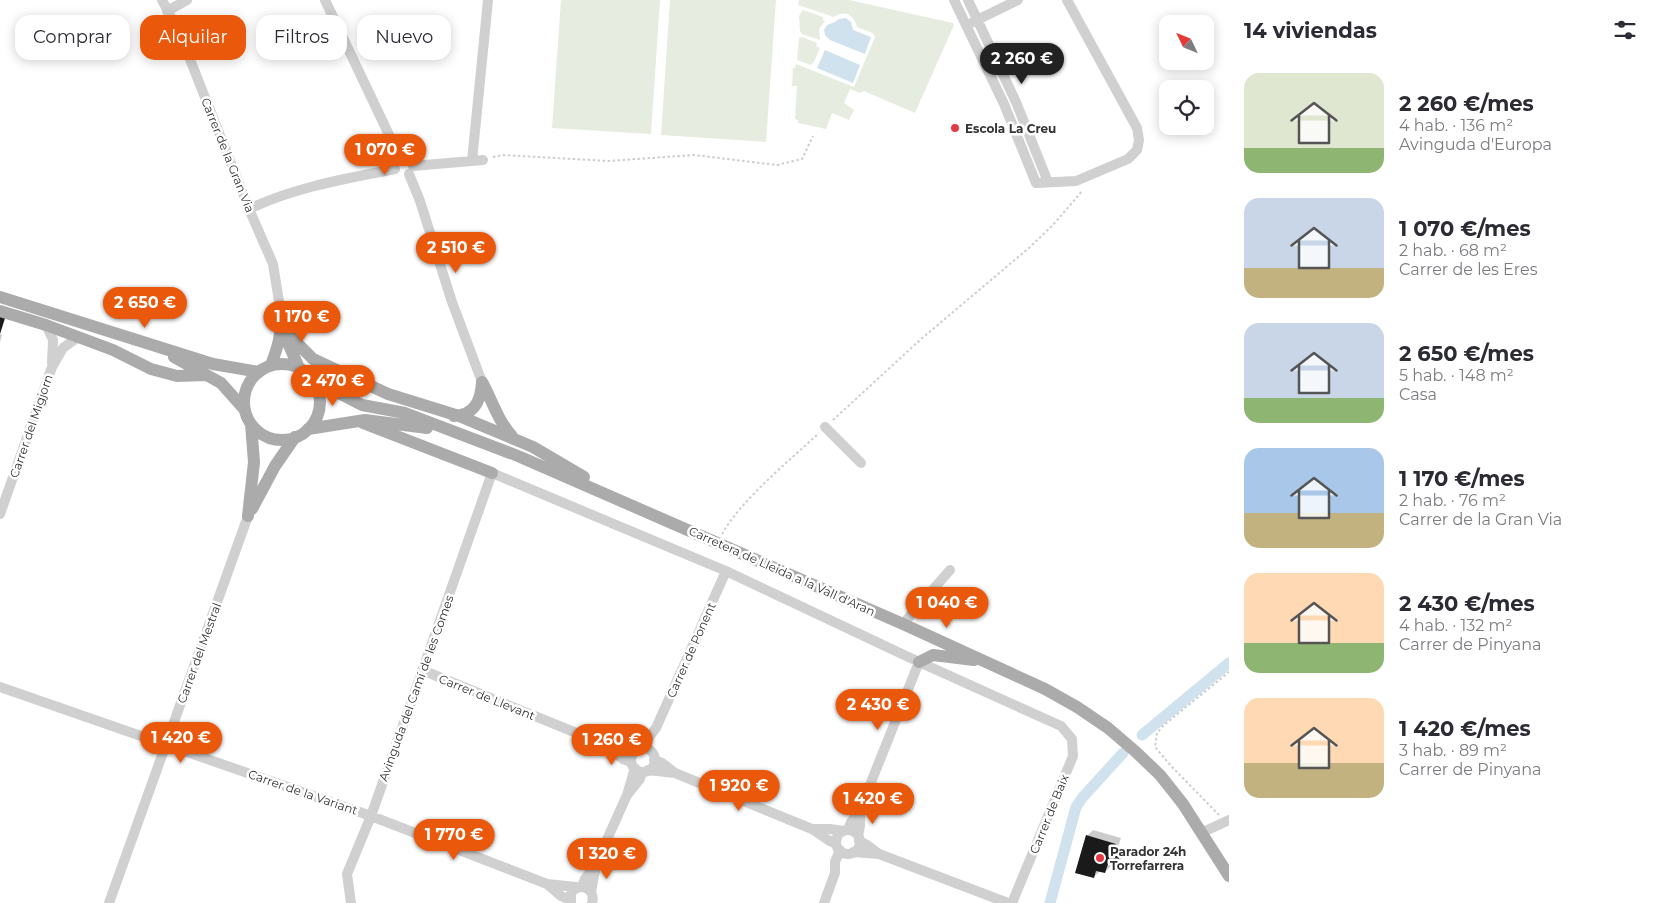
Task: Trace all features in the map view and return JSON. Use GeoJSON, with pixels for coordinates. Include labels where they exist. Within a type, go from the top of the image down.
{"type":"FeatureCollection","features":[{"type":"Feature","properties":{"kind":"main road"},"geometry":{"type":"LineString","coordinates":[[0,297],[213,364],[259,372]]}},
{"type":"Feature","properties":{"kind":"main road"},"geometry":{"type":"LineString","coordinates":[[0,311],[46,325],[114,350],[151,369],[177,376],[205,376]]}},
{"type":"Feature","properties":{"kind":"main road"},"geometry":{"type":"LineString","coordinates":[[271,366],[282,327],[281,314]]}},
{"type":"Feature","properties":{"kind":"main road"},"geometry":{"type":"LineString","coordinates":[[281,314],[298,344],[313,359],[388,394],[459,416],[533,447],[632,506]]}},
{"type":"Feature","properties":{"kind":"main road"},"geometry":{"type":"LineString","coordinates":[[282,327],[299,368]]}},
{"type":"Feature","properties":{"kind":"main road"},"geometry":{"type":"LineString","coordinates":[[154,346],[205,376],[221,383],[245,410]]}},
{"type":"Feature","properties":{"kind":"main road"},"geometry":{"type":"LineString","coordinates":[[248,516],[254,462],[251,424],[245,410],[244,399],[246,389],[251,380],[259,372],[271,366],[285,364],[299,368],[313,380],[362,405],[404,413],[464,435]]}},
{"type":"Feature","properties":{"kind":"main road"},"geometry":{"type":"LineString","coordinates":[[308,429],[314,420],[319,405],[319,395],[313,380]]}},
{"type":"Feature","properties":{"kind":"main road"},"geometry":{"type":"LineString","coordinates":[[404,413],[459,416],[472,410],[478,403],[482,382]]}},
{"type":"Feature","properties":{"kind":"main road"},"geometry":{"type":"LineString","coordinates":[[482,382],[500,421],[514,439]]}},
{"type":"Feature","properties":{"kind":"main road"},"geometry":{"type":"LineString","coordinates":[[251,424],[271,438],[283,439],[295,437],[308,429],[356,421],[375,420],[464,435]]}},
{"type":"Feature","properties":{"kind":"main road"},"geometry":{"type":"LineString","coordinates":[[356,421],[492,473]]}},
{"type":"Feature","properties":{"kind":"main road","name":"Carretera de Lleida a la Vall d'Aran"},"geometry":{"type":"LineString","coordinates":[[464,435],[518,456],[903,624],[1045,689],[1108,728],[1160,775],[1183,804],[1229,876]]}},
{"type":"Feature","properties":{"kind":"main road"},"geometry":{"type":"LineString","coordinates":[[248,516],[275,466],[295,437]]}},
{"type":"Feature","properties":{"kind":"main road"},"geometry":{"type":"LineString","coordinates":[[919,662],[933,655],[983,660]]}},
{"type":"Feature","properties":{"kind":"street","name":"Carrer de la Gran Via"},"geometry":{"type":"LineString","coordinates":[[162,0],[180,34],[249,209],[273,264],[281,314]]}},
{"type":"Feature","properties":{"kind":"street"},"geometry":{"type":"LineString","coordinates":[[167,11],[187,0]]}},
{"type":"Feature","properties":{"kind":"street"},"geometry":{"type":"LineString","coordinates":[[325,0],[400,158]]}},
{"type":"Feature","properties":{"kind":"street"},"geometry":{"type":"LineString","coordinates":[[395,169],[401,175],[411,170],[478,160],[488,0]]}},
{"type":"Feature","properties":{"kind":"street"},"geometry":{"type":"LineString","coordinates":[[954,0],[1004,104],[1036,183],[1076,181],[1128,159],[1137,150],[1139,140],[1137,128],[1067,0]]}},
{"type":"Feature","properties":{"kind":"street"},"geometry":{"type":"LineString","coordinates":[[968,0],[1016,102],[1048,182]]}},
{"type":"Feature","properties":{"kind":"street"},"geometry":{"type":"LineString","coordinates":[[967,25],[1018,0]]}},
{"type":"Feature","properties":{"kind":"street"},"geometry":{"type":"LineString","coordinates":[[395,169],[395,164],[400,158]]}},
{"type":"Feature","properties":{"kind":"street"},"geometry":{"type":"LineString","coordinates":[[400,158],[409,159],[420,202],[452,302],[482,382]]}},
{"type":"Feature","properties":{"kind":"street"},"geometry":{"type":"LineString","coordinates":[[249,209],[299,189],[334,180],[395,169]]}},
{"type":"Feature","properties":{"kind":"street","name":"Carrer del Migjorn"},"geometry":{"type":"LineString","coordinates":[[46,325],[53,340],[52,367]]}},
{"type":"Feature","properties":{"kind":"street","name":"Carrer del Migjorn"},"geometry":{"type":"LineString","coordinates":[[0,514],[52,367],[63,348],[78,337]]}},
{"type":"Feature","properties":{"kind":"street"},"geometry":{"type":"LineString","coordinates":[[825,428],[861,463]]}},
{"type":"Feature","properties":{"kind":"street"},"geometry":{"type":"LineString","coordinates":[[492,473],[726,571],[919,662],[860,810],[845,831],[837,836],[844,850]]}},
{"type":"Feature","properties":{"kind":"street","name":"Avinguda del Camí de les Comes"},"geometry":{"type":"LineString","coordinates":[[351,903],[347,874],[371,816],[492,473]]}},
{"type":"Feature","properties":{"kind":"street","name":"Carrer del Mestral"},"geometry":{"type":"LineString","coordinates":[[110,903],[248,516]]}},
{"type":"Feature","properties":{"kind":"street"},"geometry":{"type":"LineString","coordinates":[[903,624],[950,570]]}},
{"type":"Feature","properties":{"kind":"street","name":"Carrer de Ponent"},"geometry":{"type":"LineString","coordinates":[[641,749],[656,728],[726,571]]}},
{"type":"Feature","properties":{"kind":"street","name":"Carrer de Baix"},"geometry":{"type":"LineString","coordinates":[[919,662],[1061,726],[1072,739],[1073,756],[1012,903]]}},
{"type":"Feature","properties":{"kind":"street","name":"Carrer de Llevant"},"geometry":{"type":"LineString","coordinates":[[422,670],[606,745],[641,749]]}},
{"type":"Feature","properties":{"kind":"street","name":"Carrer de la Variant"},"geometry":{"type":"LineString","coordinates":[[0,687],[371,816],[547,884],[579,887]]}},
{"type":"Feature","properties":{"kind":"street","name":"Carrer de Ponent"},"geometry":{"type":"LineString","coordinates":[[654,757],[656,728]]}},
{"type":"Feature","properties":{"kind":"street","name":"Carrer de Llevant"},"geometry":{"type":"LineString","coordinates":[[606,745],[623,759],[639,768],[675,773],[812,829],[844,850],[879,854],[1008,903]]}},
{"type":"Feature","properties":{"kind":"street"},"geometry":{"type":"LineString","coordinates":[[641,749],[647,749],[654,757],[653,766],[639,768],[632,755],[641,749]]}},
{"type":"Feature","properties":{"kind":"street","name":"Carrer de Llevant"},"geometry":{"type":"LineString","coordinates":[[654,757],[675,773]]}},
{"type":"Feature","properties":{"kind":"street"},"geometry":{"type":"LineString","coordinates":[[571,901],[571,893],[579,887],[596,864],[639,768]]}},
{"type":"Feature","properties":{"kind":"street"},"geometry":{"type":"LineString","coordinates":[[824,903],[835,873],[835,862],[844,850],[858,848],[860,810]]}},
{"type":"Feature","properties":{"kind":"street"},"geometry":{"type":"LineString","coordinates":[[1201,833],[1227,820]]}},
{"type":"Feature","properties":{"kind":"street","name":"Carrer de Llevant"},"geometry":{"type":"LineString","coordinates":[[812,829],[845,831],[879,854]]}},
{"type":"Feature","properties":{"kind":"street"},"geometry":{"type":"LineString","coordinates":[[592,898],[596,864]]}},
{"type":"Feature","properties":{"kind":"street","name":"Carrer de la Variant"},"geometry":{"type":"LineString","coordinates":[[547,884],[561,896],[571,901]]}},
{"type":"Feature","properties":{"kind":"street"},"geometry":{"type":"LineString","coordinates":[[579,887],[586,887],[592,898],[604,903]]}},
{"type":"Feature","properties":{"kind":"path"},"geometry":{"type":"LineString","coordinates":[[478,160],[503,155],[608,161],[694,156],[777,165],[802,159],[813,136]]}},
{"type":"Feature","properties":{"kind":"path"},"geometry":{"type":"LineString","coordinates":[[717,543],[728,524],[761,487],[920,340],[1030,247],[1053,225],[1085,187]]}},
{"type":"Feature","properties":{"kind":"path"},"geometry":{"type":"LineString","coordinates":[[1227,820],[1172,767],[1155,747],[1156,734],[1164,725],[1229,672]]}},
{"type":"Feature","properties":{"kind":"shaded area"},"geometry":{"type":"Polygon","coordinates":[[[561,0],[660,0],[651,134],[552,128],[561,0]]]}},
{"type":"Feature","properties":{"kind":"shaded area"},"geometry":{"type":"Polygon","coordinates":[[[670,0],[776,0],[766,142],[661,135],[670,0]]]}},
{"type":"Feature","properties":{"kind":"shaded area"},"geometry":{"type":"Polygon","coordinates":[[[799,0],[849,0],[953,23],[954,25],[915,113],[864,91],[860,93],[850,89],[844,103],[854,110],[849,120],[832,113],[826,129],[798,123],[798,120],[795,119],[797,86],[792,86],[793,68],[795,68],[796,64],[854,87],[875,37],[873,33],[857,27],[854,19],[848,14],[834,17],[798,5],[799,0]]]}},
{"type":"Feature","properties":{"kind":"shaded area"},"geometry":{"type":"Polygon","coordinates":[[[803,10],[823,17],[825,21],[819,29],[820,40],[802,34],[800,31],[799,16],[803,10]]]}},
{"type":"Feature","properties":{"kind":"shaded area"},"geometry":{"type":"Polygon","coordinates":[[[802,37],[817,43],[816,46],[820,48],[811,65],[797,60],[799,38],[802,37]]]}},
{"type":"Feature","properties":{"kind":"water"},"geometry":{"type":"Polygon","coordinates":[[[846,18],[851,22],[853,30],[871,37],[865,54],[830,40],[825,35],[824,30],[827,25],[846,18]]]}},
{"type":"Feature","properties":{"kind":"water"},"geometry":{"type":"Polygon","coordinates":[[[825,50],[860,65],[853,83],[817,68],[825,50]]]}},
{"type":"Feature","properties":{"kind":"building"},"geometry":{"type":"Polygon","coordinates":[[[0,316],[5,318],[0,334],[0,316]]]}},
{"type":"Feature","properties":{"kind":"building","name":"Parador 24h Torrefarrera"},"geometry":{"type":"Polygon","coordinates":[[[1086,835],[1116,844],[1113,853],[1120,855],[1118,863],[1109,861],[1105,873],[1096,871],[1094,878],[1075,873],[1086,835]]]}},
{"type":"Feature","properties":{"kind":"waterway"},"geometry":{"type":"LineString","coordinates":[[1142,735],[1229,663]]}},
{"type":"Feature","properties":{"kind":"waterway"},"geometry":{"type":"LineString","coordinates":[[1050,903],[1076,807],[1123,753]]}},
{"type":"Feature","properties":{"kind":"place","name":"Escola La Creu"},"geometry":{"type":"Point","coordinates":[955,128]}},
{"type":"Feature","properties":{"kind":"place","name":"Parador 24h Torrefarrera"},"geometry":{"type":"Point","coordinates":[1100,858]}}]}
